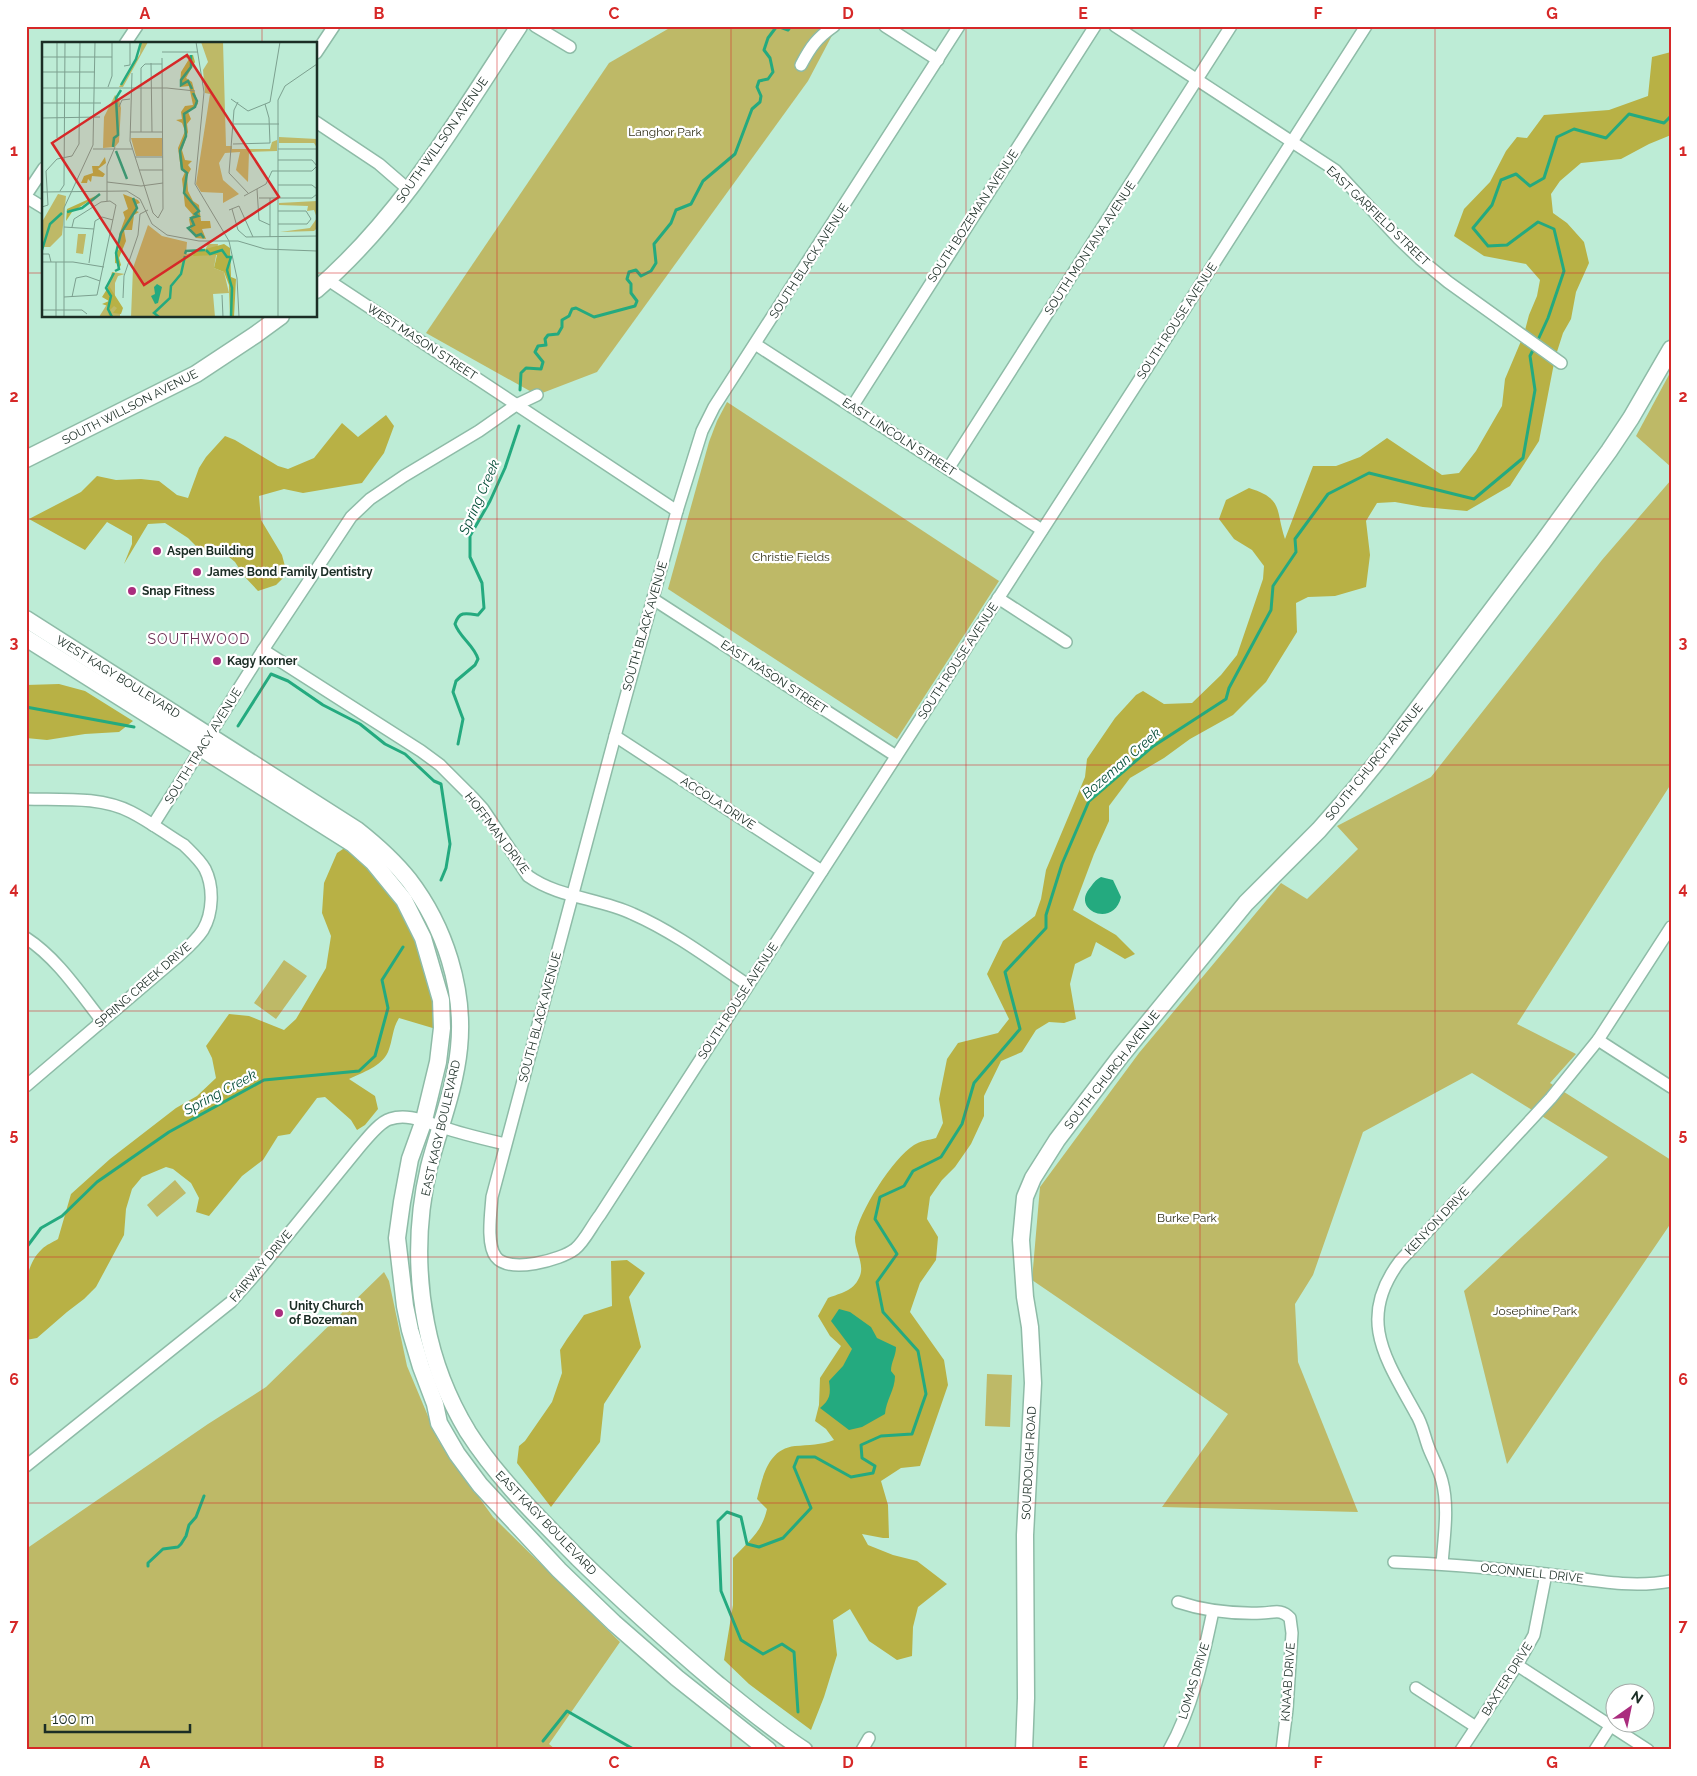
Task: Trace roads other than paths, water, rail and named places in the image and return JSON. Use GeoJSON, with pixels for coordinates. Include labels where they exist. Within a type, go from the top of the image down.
{"type":"FeatureCollection","features":[{"type":"Feature","properties":{"kind":"main road","name":"SOUTH WILLSON AVENUE"},"geometry":{"type":"LineString","coordinates":[[322,285],[376,231],[418,179],[519,26]]}},
{"type":"Feature","properties":{"kind":"main road","name":"SOUTH WILLSON AVENUE"},"geometry":{"type":"LineString","coordinates":[[26,459],[196,374],[278,318]]}},
{"type":"Feature","properties":{"kind":"main road","name":"SOUTH CHURCH AVENUE"},"geometry":{"type":"LineString","coordinates":[[1033,1178],[1080,1108],[1246,903],[1319,830],[1381,757],[1520,574],[1609,451],[1631,418],[1671,349]]}},
{"type":"Feature","properties":{"kind":"main road","name":"WEST KAGY BOULEVARD"},"geometry":{"type":"LineString","coordinates":[[26,619],[206,742]]}},
{"type":"Feature","properties":{"kind":"main road","name":"WEST KAGY BOULEVARD"},"geometry":{"type":"LineString","coordinates":[[26,638],[206,742]]}},
{"type":"Feature","properties":{"kind":"main road","name":"EAST KAGY BOULEVARD"},"geometry":{"type":"LineString","coordinates":[[206,742],[353,844],[373,862],[404,900],[423,938],[441,1000],[442,1028],[438,1062],[424,1120],[410,1159],[397,1238],[405,1306],[410,1330],[435,1404],[439,1423],[444,1432],[480,1485],[559,1570],[614,1623],[677,1678],[768,1750]]}},
{"type":"Feature","properties":{"kind":"main road","name":"EAST KAGY BOULEVARD"},"geometry":{"type":"LineString","coordinates":[[206,742],[357,830],[386,854],[409,880],[425,903],[444,944],[454,974],[460,1018],[460,1046],[456,1072],[429,1168],[418,1244],[426,1324],[435,1360],[448,1393],[467,1430],[488,1461],[513,1491],[605,1584],[667,1642],[740,1702],[804,1750]]}},
{"type":"Feature","properties":{"kind":"main road","name":"SOURDOUGH ROAD"},"geometry":{"type":"LineString","coordinates":[[1024,1750],[1026,1698],[1025,1535],[1032,1406],[1032,1364],[1021,1240],[1024,1197],[1033,1178]]}},
{"type":"Feature","properties":{"kind":"street"},"geometry":{"type":"LineString","coordinates":[[126,42],[137,26]]}},
{"type":"Feature","properties":{"kind":"street"},"geometry":{"type":"LineString","coordinates":[[318,49],[334,26]]}},
{"type":"Feature","properties":{"kind":"street"},"geometry":{"type":"LineString","coordinates":[[535,26],[570,47]]}},
{"type":"Feature","properties":{"kind":"street"},"geometry":{"type":"LineString","coordinates":[[801,64],[820,36],[834,26]]}},
{"type":"Feature","properties":{"kind":"street"},"geometry":{"type":"LineString","coordinates":[[885,26],[938,60]]}},
{"type":"Feature","properties":{"kind":"street","name":"SOUTH BLACK AVENUE"},"geometry":{"type":"LineString","coordinates":[[525,1265],[504,1264],[495,1257],[491,1243],[492,1197],[615,736],[677,510],[702,431],[714,407],[959,26]]}},
{"type":"Feature","properties":{"kind":"street","name":"SOUTH BOZEMAN AVENUE"},"geometry":{"type":"LineString","coordinates":[[852,407],[1096,26]]}},
{"type":"Feature","properties":{"kind":"street","name":"EAST GARFIELD STREET"},"geometry":{"type":"LineString","coordinates":[[1115,26],[1335,170],[1420,259],[1448,282],[1561,363]]}},
{"type":"Feature","properties":{"kind":"street","name":"SOUTH MONTANA AVENUE"},"geometry":{"type":"LineString","coordinates":[[948,469],[1232,26]]}},
{"type":"Feature","properties":{"kind":"street","name":"SOUTH ROUSE AVENUE"},"geometry":{"type":"LineString","coordinates":[[525,1265],[557,1258],[576,1248],[748,985],[1366,26]]}},
{"type":"Feature","properties":{"kind":"street"},"geometry":{"type":"LineString","coordinates":[[318,123],[379,164],[409,190]]}},
{"type":"Feature","properties":{"kind":"street"},"geometry":{"type":"LineString","coordinates":[[42,171],[26,196],[42,207]]}},
{"type":"Feature","properties":{"kind":"street","name":"WEST MASON STREET"},"geometry":{"type":"LineString","coordinates":[[322,285],[516,405]]}},
{"type":"Feature","properties":{"kind":"street","name":"EAST LINCOLN STREET"},"geometry":{"type":"LineString","coordinates":[[755,344],[1042,530]]}},
{"type":"Feature","properties":{"kind":"street","name":"SOUTH TRACY AVENUE"},"geometry":{"type":"LineString","coordinates":[[153,825],[333,541],[355,513],[370,499],[404,476],[480,431],[516,405],[538,396]]}},
{"type":"Feature","properties":{"kind":"street"},"geometry":{"type":"LineString","coordinates":[[516,405],[677,510]]}},
{"type":"Feature","properties":{"kind":"street"},"geometry":{"type":"LineString","coordinates":[[998,598],[1066,642]]}},
{"type":"Feature","properties":{"kind":"street","name":"EAST MASON STREET"},"geometry":{"type":"LineString","coordinates":[[653,599],[896,756]]}},
{"type":"Feature","properties":{"kind":"street","name":"HOFFMAN DRIVE"},"geometry":{"type":"LineString","coordinates":[[263,650],[420,750],[440,765],[483,809],[528,876],[538,883],[553,890],[616,906],[634,914],[658,926],[748,985]]}},
{"type":"Feature","properties":{"kind":"street","name":"ACCOLA DRIVE"},"geometry":{"type":"LineString","coordinates":[[615,736],[822,870]]}},
{"type":"Feature","properties":{"kind":"street"},"geometry":{"type":"LineString","coordinates":[[26,799],[80,800],[107,804],[130,812],[153,825]]}},
{"type":"Feature","properties":{"kind":"street","name":"SPRING CREEK DRIVE"},"geometry":{"type":"LineString","coordinates":[[26,1086],[175,958],[196,939],[203,929],[208,918],[211,894],[204,869],[184,845],[153,825]]}},
{"type":"Feature","properties":{"kind":"street","name":"KENYON DRIVE"},"geometry":{"type":"LineString","coordinates":[[1442,1564],[1446,1506],[1442,1480],[1418,1416],[1404,1394],[1384,1354],[1378,1323],[1380,1299],[1389,1276],[1400,1261],[1551,1098],[1598,1040],[1671,927]]}},
{"type":"Feature","properties":{"kind":"street"},"geometry":{"type":"LineString","coordinates":[[26,938],[40,948],[67,976],[102,1021]]}},
{"type":"Feature","properties":{"kind":"street"},"geometry":{"type":"LineString","coordinates":[[1598,1040],[1671,1087]]}},
{"type":"Feature","properties":{"kind":"street","name":"FAIRWAY DRIVE"},"geometry":{"type":"LineString","coordinates":[[26,1466],[231,1302],[373,1132],[388,1119],[404,1117],[424,1120],[441,1127],[505,1144]]}},
{"type":"Feature","properties":{"kind":"street","name":"OCONNELL DRIVE"},"geometry":{"type":"LineString","coordinates":[[1394,1562],[1442,1564],[1624,1584],[1653,1584],[1671,1581]]}},
{"type":"Feature","properties":{"kind":"street","name":"BAXTER DRIVE"},"geometry":{"type":"LineString","coordinates":[[1461,1750],[1517,1665],[1534,1635],[1546,1574]]}},
{"type":"Feature","properties":{"kind":"street"},"geometry":{"type":"LineString","coordinates":[[1178,1602],[1213,1611]]}},
{"type":"Feature","properties":{"kind":"street","name":"KNAAB DRIVE"},"geometry":{"type":"LineString","coordinates":[[1213,1611],[1247,1613],[1277,1611],[1288,1615],[1290,1618],[1292,1633],[1282,1750]]}},
{"type":"Feature","properties":{"kind":"street","name":"LOMAS DRIVE"},"geometry":{"type":"LineString","coordinates":[[1169,1750],[1191,1700],[1202,1663],[1213,1611]]}},
{"type":"Feature","properties":{"kind":"street"},"geometry":{"type":"LineString","coordinates":[[1517,1665],[1604,1721]]}},
{"type":"Feature","properties":{"kind":"street"},"geometry":{"type":"LineString","coordinates":[[1416,1688],[1476,1727]]}},
{"type":"Feature","properties":{"kind":"street"},"geometry":{"type":"LineString","coordinates":[[1595,1750],[1605,1734]]}},
{"type":"Feature","properties":{"kind":"street"},"geometry":{"type":"LineString","coordinates":[[1624,1734],[1648,1750]]}},
{"type":"Feature","properties":{"kind":"street"},"geometry":{"type":"LineString","coordinates":[[862,1750],[869,1738]]}},
{"type":"Feature","properties":{"kind":"waterway","name":"Spring Creek"},"geometry":{"type":"LineString","coordinates":[[520,390],[521,373],[526,368],[541,369],[543,362],[535,352],[538,346],[546,345],[545,339],[548,335],[558,334],[562,327],[562,320],[569,316],[572,309],[576,308],[594,317],[635,306],[637,301],[631,293],[631,284],[627,279],[629,272],[636,270],[641,276],[651,271],[656,263],[654,244],[671,223],[676,210],[691,204],[703,181],[735,154],[752,109],[760,102],[761,96],[757,87],[759,81],[768,79],[773,72],[770,58],[764,50],[768,38],[777,26],[788,30],[791,26]]}},
{"type":"Feature","properties":{"kind":"waterway","name":"Bozeman Creek"},"geometry":{"type":"LineString","coordinates":[[1537,342],[1548,318],[1564,271],[1554,229],[1538,222],[1507,245],[1488,246],[1473,228],[1492,205],[1501,180],[1516,174],[1530,186],[1544,178],[1557,137],[1574,129],[1606,138],[1629,114],[1664,123],[1671,116]]}},
{"type":"Feature","properties":{"kind":"waterway","name":"Bozeman Creek"},"geometry":{"type":"LineString","coordinates":[[798,1712],[794,1652],[782,1644],[763,1654],[741,1640],[721,1591],[718,1521],[727,1512],[741,1517],[747,1544],[759,1547],[783,1538],[811,1508],[794,1467],[798,1457],[815,1457],[851,1477],[873,1473],[875,1466],[862,1458],[861,1445],[881,1436],[912,1434],[926,1394],[918,1351],[883,1312],[877,1282],[897,1254],[875,1219],[880,1197],[904,1186],[913,1171],[941,1157],[962,1124],[974,1083],[1020,1029],[1005,972],[1046,928],[1046,915],[1062,864],[1089,801],[1152,747],[1226,699],[1229,688],[1271,610],[1273,586],[1296,552],[1295,539],[1328,494],[1369,473],[1474,499],[1523,458],[1535,390],[1530,356],[1534,348]]}},
{"type":"Feature","properties":{"kind":"waterway","name":"Spring Creek"},"geometry":{"type":"LineString","coordinates":[[458,744],[463,719],[453,692],[456,681],[475,665],[478,659],[455,624],[461,615],[478,615],[484,608],[482,583],[470,557],[470,536],[490,501],[505,468],[519,426]]}},
{"type":"Feature","properties":{"kind":"waterway"},"geometry":{"type":"LineString","coordinates":[[238,726],[271,674],[288,681],[323,705],[360,724],[385,744],[405,754],[434,781],[441,784],[450,844],[446,868],[441,880]]}},
{"type":"Feature","properties":{"kind":"waterway"},"geometry":{"type":"LineString","coordinates":[[26,707],[134,727]]}},
{"type":"Feature","properties":{"kind":"waterway","name":"Spring Creek"},"geometry":{"type":"LineString","coordinates":[[26,1248],[41,1228],[62,1216],[97,1182],[169,1132],[264,1080],[359,1071],[375,1056],[388,1008],[382,980],[403,947]]}},
{"type":"Feature","properties":{"kind":"waterway"},"geometry":{"type":"LineString","coordinates":[[148,1566],[148,1563],[163,1549],[178,1547],[181,1544],[186,1536],[189,1525],[196,1517],[204,1496]]}},
{"type":"Feature","properties":{"kind":"waterway"},"geometry":{"type":"LineString","coordinates":[[543,1741],[567,1711],[635,1750]]}},
{"type":"Feature","properties":{"kind":"place","name":"Aspen Building"},"geometry":{"type":"Point","coordinates":[157,551]}},
{"type":"Feature","properties":{"kind":"place","name":"James Bond Family Dentistry"},"geometry":{"type":"Point","coordinates":[197,572]}},
{"type":"Feature","properties":{"kind":"place","name":"Snap Fitness"},"geometry":{"type":"Point","coordinates":[132,591]}},
{"type":"Feature","properties":{"kind":"place","name":"Kagy Korner"},"geometry":{"type":"Point","coordinates":[217,661]}},
{"type":"Feature","properties":{"kind":"place","name":"Unity Church of Bozeman"},"geometry":{"type":"Point","coordinates":[279,1313]}},
{"type":"Feature","properties":{"kind":"district","name":"SOUTHWOOD"},"geometry":{"type":"Point","coordinates":[199,639]}},
{"type":"Feature","properties":{"kind":"park label","name":"Langhor Park"},"geometry":{"type":"Point","coordinates":[665,132]}},
{"type":"Feature","properties":{"kind":"park label","name":"Christie Fields"},"geometry":{"type":"Point","coordinates":[791,557]}},
{"type":"Feature","properties":{"kind":"park label","name":"Burke Park"},"geometry":{"type":"Point","coordinates":[1187,1218]}},
{"type":"Feature","properties":{"kind":"park label","name":"Josephine Park"},"geometry":{"type":"Point","coordinates":[1535,1311]}}]}
